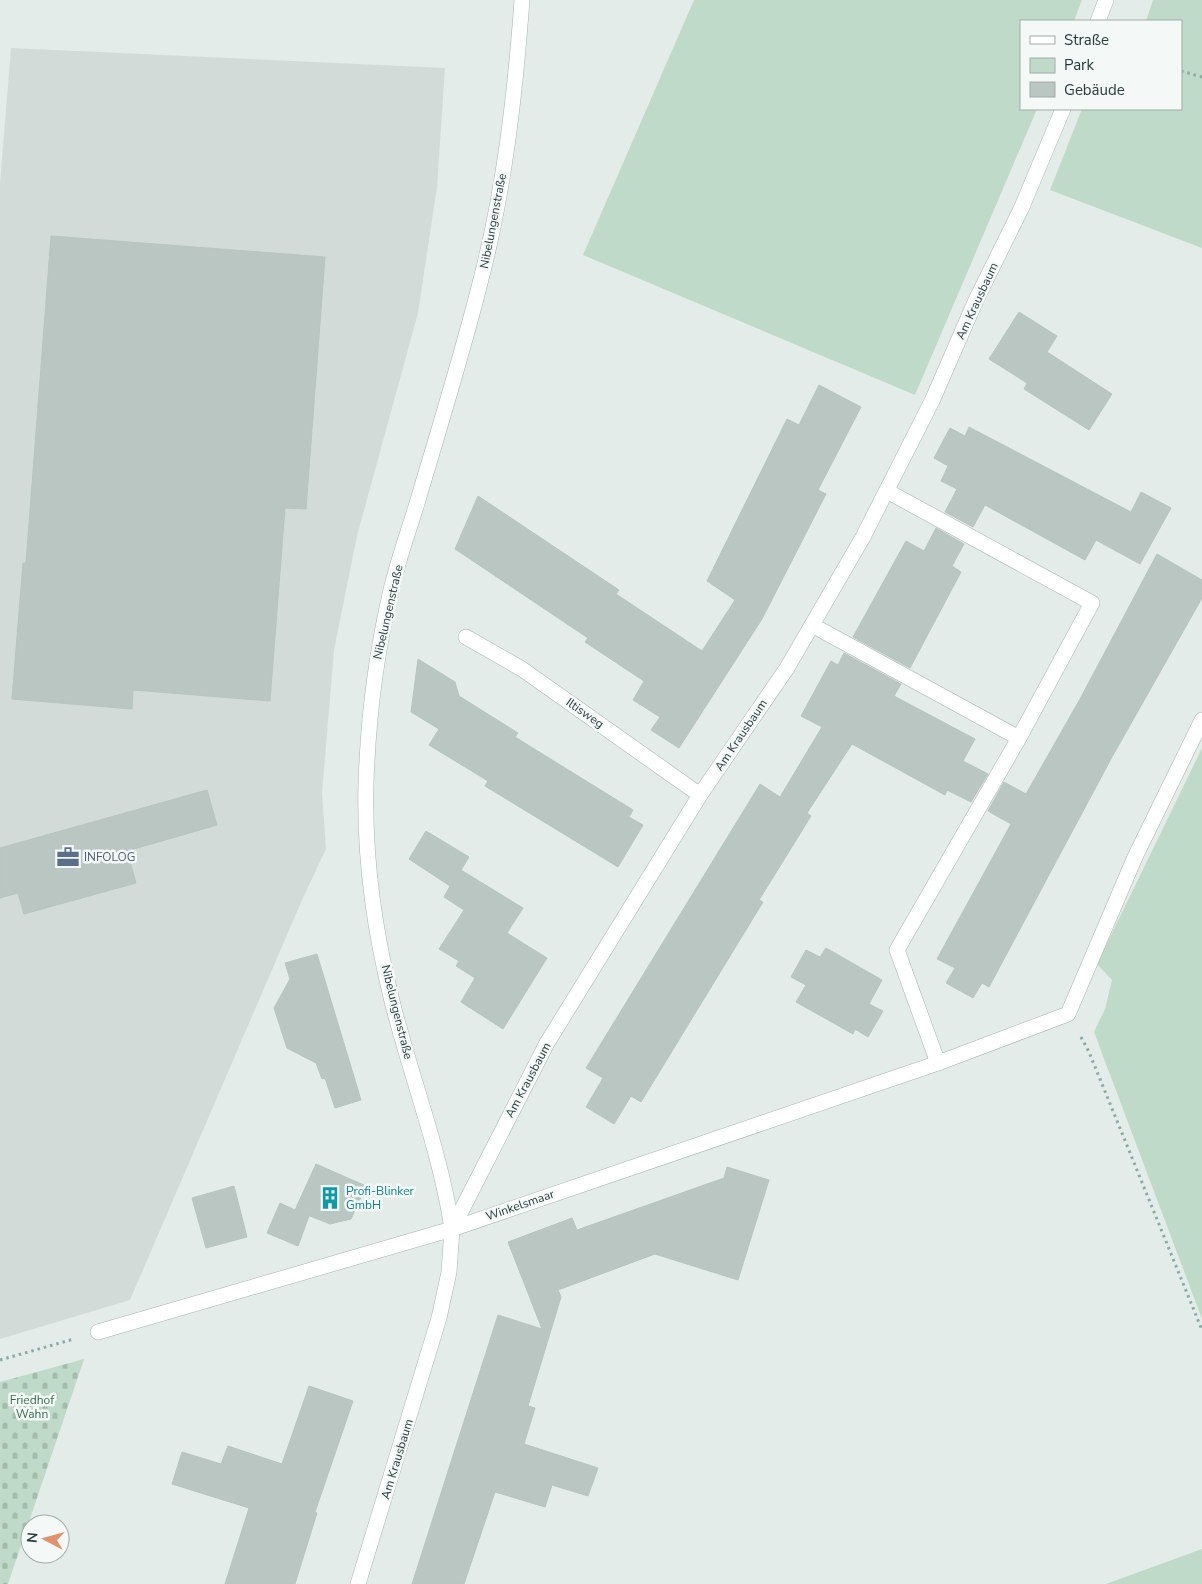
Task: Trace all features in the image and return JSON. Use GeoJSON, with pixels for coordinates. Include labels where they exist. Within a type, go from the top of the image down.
{"type":"FeatureCollection","features":[{"type":"Feature","properties":{"kind":"street","name":"Nibelungenstraße"},"geometry":{"type":"LineString","coordinates":[[452,1229],[444,1181],[390,996],[371,892],[366,830],[368,742],[373,684],[392,587],[470,323],[501,190],[518,65],[522,0]]}},
{"type":"Feature","properties":{"kind":"street"},"geometry":{"type":"LineString","coordinates":[[1098,20],[1106,0]]}},
{"type":"Feature","properties":{"kind":"street","name":"Am Krausbaum"},"geometry":{"type":"LineString","coordinates":[[358,1584],[439,1318],[449,1272],[452,1229],[547,1043],[700,795],[787,668],[863,537],[932,401],[976,300],[1021,209],[1063,110]]}},
{"type":"Feature","properties":{"kind":"street"},"geometry":{"type":"LineString","coordinates":[[887,491],[1092,603],[1018,738],[897,950],[938,1063]]}},
{"type":"Feature","properties":{"kind":"street"},"geometry":{"type":"LineString","coordinates":[[812,625],[1018,738]]}},
{"type":"Feature","properties":{"kind":"street","name":"Iltisweg"},"geometry":{"type":"LineString","coordinates":[[466,637],[522,669],[700,795]]}},
{"type":"Feature","properties":{"kind":"street"},"geometry":{"type":"LineString","coordinates":[[1068,1014],[1135,857],[1202,720]]}},
{"type":"Feature","properties":{"kind":"street","name":"Winkelsmaar"},"geometry":{"type":"LineString","coordinates":[[98,1332],[452,1229],[938,1063],[1068,1014]]}},
{"type":"Feature","properties":{"kind":"path"},"geometry":{"type":"LineString","coordinates":[[1182,71],[1202,77]]}},
{"type":"Feature","properties":{"kind":"path"},"geometry":{"type":"LineString","coordinates":[[1068,1014],[1089,1052],[1202,1330]]}},
{"type":"Feature","properties":{"kind":"path"},"geometry":{"type":"LineString","coordinates":[[0,1360],[98,1332]]}},
{"type":"Feature","properties":{"kind":"shaded area"},"geometry":{"type":"Polygon","coordinates":[[[11,48],[445,68],[437,187],[418,313],[357,536],[334,650],[322,793],[326,849],[302,900],[130,1300],[0,1339],[0,184],[11,48]]]}},
{"type":"Feature","properties":{"kind":"green space"},"geometry":{"type":"Polygon","coordinates":[[[694,0],[1082,0],[1074,20],[1020,20],[1020,110],[1037,110],[915,395],[583,255],[694,0]]]}},
{"type":"Feature","properties":{"kind":"green space"},"geometry":{"type":"Polygon","coordinates":[[[1153,0],[1202,0],[1202,248],[1050,190],[1082,110],[1182,110],[1182,20],[1146,20],[1153,0]]]}},
{"type":"Feature","properties":{"kind":"green space"},"geometry":{"type":"Polygon","coordinates":[[[1202,748],[1202,1319],[1094,1032],[1105,1009],[1112,980],[1097,964],[1202,748]]]}},
{"type":"Feature","properties":{"kind":"green space","name":"Friedhof Wahn"},"geometry":{"type":"Polygon","coordinates":[[[84,1359],[32,1514],[20,1514],[20,1548],[8,1584],[0,1584],[0,1382],[84,1359]]]}},
{"type":"Feature","properties":{"kind":"green space"},"geometry":{"type":"Polygon","coordinates":[[[1202,1549],[1202,1584],[1106,1584],[1202,1549]]]}},
{"type":"Feature","properties":{"kind":"building"},"geometry":{"type":"Polygon","coordinates":[[[51,236],[325,257],[306,509],[285,508],[270,701],[133,690],[132,709],[12,699],[23,563],[26,563],[51,236]]]}},
{"type":"Feature","properties":{"kind":"building"},"geometry":{"type":"Polygon","coordinates":[[[1019,312],[1057,336],[1047,352],[1112,394],[1089,430],[1024,389],[1027,383],[989,359],[1019,312]]]}},
{"type":"Feature","properties":{"kind":"building"},"geometry":{"type":"Polygon","coordinates":[[[819,385],[861,407],[818,490],[826,494],[762,619],[679,748],[651,730],[660,717],[633,700],[644,681],[585,642],[588,638],[455,549],[478,496],[619,590],[616,594],[702,651],[735,600],[707,581],[787,419],[799,425],[819,385]]]}},
{"type":"Feature","properties":{"kind":"building"},"geometry":{"type":"Polygon","coordinates":[[[969,427],[1131,512],[1141,492],[1171,508],[1140,564],[1096,540],[1085,560],[985,505],[973,527],[945,512],[957,489],[941,481],[948,466],[934,458],[950,428],[965,436],[969,427]]]}},
{"type":"Feature","properties":{"kind":"building"},"geometry":{"type":"Polygon","coordinates":[[[936,528],[964,544],[952,566],[961,572],[910,668],[853,637],[906,541],[924,551],[936,528]]]}},
{"type":"Feature","properties":{"kind":"building"},"geometry":{"type":"Polygon","coordinates":[[[1157,554],[1202,580],[1202,598],[1112,757],[989,987],[982,983],[973,998],[946,983],[955,968],[937,959],[1011,824],[988,811],[1004,782],[1026,794],[1080,699],[1157,554]]]}},
{"type":"Feature","properties":{"kind":"building"},"geometry":{"type":"Polygon","coordinates":[[[844,653],[901,684],[894,696],[975,739],[963,761],[988,774],[971,802],[947,790],[945,795],[852,744],[807,813],[811,816],[759,900],[763,902],[641,1102],[631,1096],[614,1124],[586,1107],[603,1078],[586,1068],[760,784],[780,797],[822,727],[801,716],[831,661],[838,665],[844,653]]]}},
{"type":"Feature","properties":{"kind":"building"},"geometry":{"type":"Polygon","coordinates":[[[418,659],[455,682],[459,696],[518,733],[515,737],[633,810],[629,817],[643,825],[618,867],[485,786],[488,781],[429,745],[439,729],[411,712],[418,659]]]}},
{"type":"Feature","properties":{"kind":"building","name":"INFOLOG"},"geometry":{"type":"Polygon","coordinates":[[[207,790],[217,825],[127,851],[136,883],[24,914],[18,893],[0,898],[0,848],[207,790]]]}},
{"type":"Feature","properties":{"kind":"building"},"geometry":{"type":"Polygon","coordinates":[[[426,831],[469,857],[461,870],[523,908],[507,933],[547,958],[503,1029],[461,1002],[475,978],[456,966],[459,961],[439,949],[464,910],[444,897],[450,886],[409,859],[426,831]]]}},
{"type":"Feature","properties":{"kind":"building"},"geometry":{"type":"Polygon","coordinates":[[[826,948],[882,980],[869,1004],[883,1011],[868,1037],[855,1029],[853,1034],[796,1002],[806,985],[791,977],[806,950],[820,957],[826,948]]]}},
{"type":"Feature","properties":{"kind":"building"},"geometry":{"type":"Polygon","coordinates":[[[317,954],[361,1100],[335,1108],[325,1078],[322,1079],[316,1063],[287,1048],[274,1008],[290,979],[285,963],[317,954]]]}},
{"type":"Feature","properties":{"kind":"building","name":"Profi-Blinker GmbH"},"geometry":{"type":"Polygon","coordinates":[[[316,1164],[366,1186],[351,1219],[330,1224],[305,1214],[309,1216],[298,1246],[267,1233],[280,1203],[295,1210],[316,1164]]]}},
{"type":"Feature","properties":{"kind":"building"},"geometry":{"type":"Polygon","coordinates":[[[727,1167],[769,1180],[738,1280],[655,1254],[558,1290],[561,1297],[528,1406],[535,1408],[524,1444],[598,1468],[588,1496],[552,1485],[545,1507],[495,1492],[464,1584],[412,1584],[498,1315],[542,1329],[508,1242],[572,1218],[577,1230],[724,1178],[727,1167]]]}},
{"type":"Feature","properties":{"kind":"building"},"geometry":{"type":"Polygon","coordinates":[[[234,1186],[247,1237],[206,1248],[192,1198],[234,1186]]]}},
{"type":"Feature","properties":{"kind":"building"},"geometry":{"type":"Polygon","coordinates":[[[309,1386],[353,1401],[315,1512],[317,1513],[295,1584],[225,1584],[249,1508],[172,1484],[182,1452],[221,1464],[228,1446],[282,1464],[309,1386]]]}},
{"type":"Feature","properties":{"kind":"place","name":"INFOLOG"},"geometry":{"type":"Point","coordinates":[68,857]}},
{"type":"Feature","properties":{"kind":"place","name":"Profi-Blinker GmbH"},"geometry":{"type":"Point","coordinates":[330,1198]}}]}
